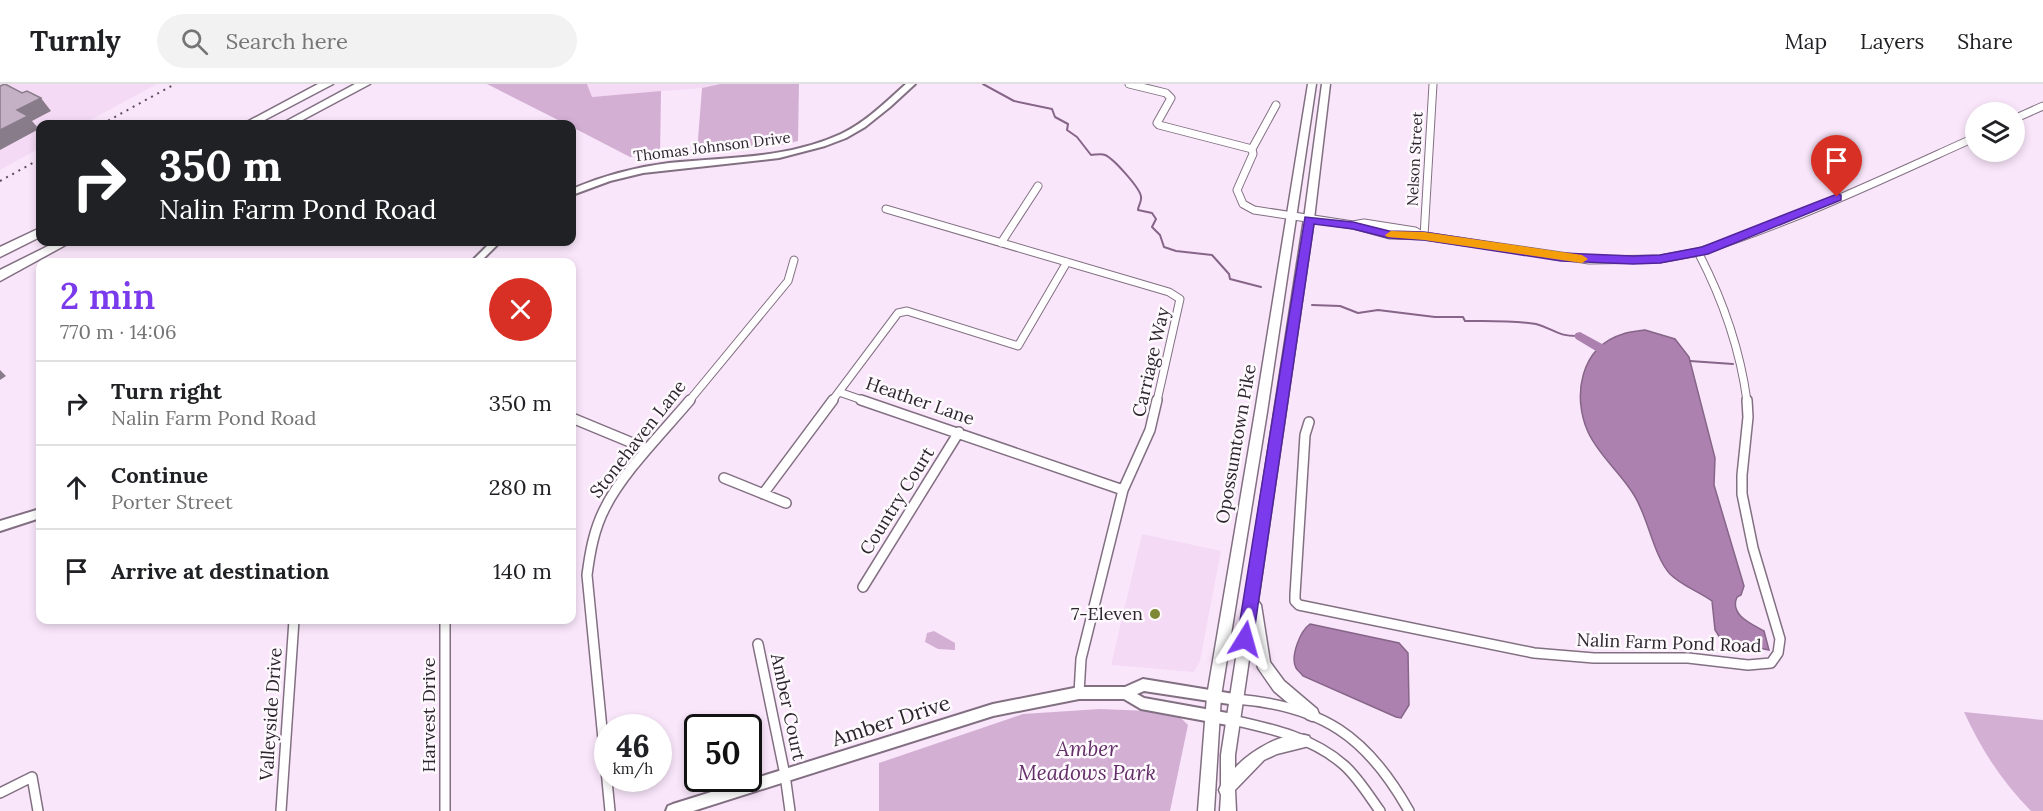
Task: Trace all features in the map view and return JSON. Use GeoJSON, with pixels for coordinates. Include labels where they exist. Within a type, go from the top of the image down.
{"type":"FeatureCollection","features":[{"type":"Feature","properties":{"kind":"highway"},"geometry":{"type":"LineString","coordinates":[[257,120],[327,84]]}},
{"type":"Feature","properties":{"kind":"highway"},"geometry":{"type":"LineString","coordinates":[[295,120],[364,84]]}},
{"type":"Feature","properties":{"kind":"highway"},"geometry":{"type":"LineString","coordinates":[[0,253],[36,234]]}},
{"type":"Feature","properties":{"kind":"highway"},"geometry":{"type":"LineString","coordinates":[[0,276],[57,246]]}},
{"type":"Feature","properties":{"kind":"main road","name":"Opossumtown Pike"},"geometry":{"type":"LineString","coordinates":[[1206,811],[1214,696],[1312,84]]}},
{"type":"Feature","properties":{"kind":"main road","name":"Opossumtown Pike"},"geometry":{"type":"LineString","coordinates":[[1228,811],[1226,790],[1228,754],[1309,219],[1326,84]]}},
{"type":"Feature","properties":{"kind":"main road"},"geometry":{"type":"LineString","coordinates":[[1252,589],[1263,664],[1279,686],[1312,714]]}},
{"type":"Feature","properties":{"kind":"main road"},"geometry":{"type":"LineString","coordinates":[[1226,790],[1261,753],[1271,747],[1304,741]]}},
{"type":"Feature","properties":{"kind":"street","name":"Thomas Johnson Drive"},"geometry":{"type":"LineString","coordinates":[[576,190],[612,177],[639,171],[763,158],[807,149],[862,126],[911,84]]}},
{"type":"Feature","properties":{"kind":"street"},"geometry":{"type":"LineString","coordinates":[[1129,84],[1166,93],[1171,98],[1157,123],[1159,125],[1252,148]]}},
{"type":"Feature","properties":{"kind":"street","name":"Nelson Street"},"geometry":{"type":"LineString","coordinates":[[1424,236],[1433,84]]}},
{"type":"Feature","properties":{"kind":"street"},"geometry":{"type":"LineString","coordinates":[[1276,105],[1252,148],[1252,154],[1239,184],[1239,197],[1243,204],[1254,210],[1353,225],[1389,235],[1424,236],[1589,260],[1660,259],[1698,252],[1730,242],[1869,185],[1965,142]]}},
{"type":"Feature","properties":{"kind":"street"},"geometry":{"type":"LineString","coordinates":[[2025,114],[2043,106]]}},
{"type":"Feature","properties":{"kind":"street"},"geometry":{"type":"LineString","coordinates":[[1001,243],[1038,186]]}},
{"type":"Feature","properties":{"kind":"street","name":"Carriage Way"},"geometry":{"type":"LineString","coordinates":[[886,210],[1173,293],[1180,300],[1150,430],[1123,490],[1081,659],[1078,693]]}},
{"type":"Feature","properties":{"kind":"street"},"geometry":{"type":"LineString","coordinates":[[479,258],[492,246]]}},
{"type":"Feature","properties":{"kind":"street","name":"Nalin Farm Pond Road"},"geometry":{"type":"LineString","coordinates":[[1309,422],[1305,435],[1294,595],[1299,605],[1534,653],[1594,658],[1688,658],[1748,665],[1771,663],[1781,645],[1780,635],[1749,532],[1742,492],[1748,415],[1743,376],[1714,282],[1698,252]]}},
{"type":"Feature","properties":{"kind":"street","name":"Stonehaven Lane"},"geometry":{"type":"LineString","coordinates":[[610,811],[587,575],[591,542],[603,511],[615,490],[788,281],[794,260]]}},
{"type":"Feature","properties":{"kind":"street","name":"Heather Lane"},"geometry":{"type":"LineString","coordinates":[[1067,261],[1017,346],[902,311],[895,315],[839,392],[1123,490]]}},
{"type":"Feature","properties":{"kind":"street"},"geometry":{"type":"LineString","coordinates":[[763,494],[839,392]]}},
{"type":"Feature","properties":{"kind":"street"},"geometry":{"type":"LineString","coordinates":[[576,420],[647,449]]}},
{"type":"Feature","properties":{"kind":"street","name":"Country Court"},"geometry":{"type":"LineString","coordinates":[[863,587],[960,432]]}},
{"type":"Feature","properties":{"kind":"street"},"geometry":{"type":"LineString","coordinates":[[724,478],[786,503]]}},
{"type":"Feature","properties":{"kind":"street"},"geometry":{"type":"LineString","coordinates":[[0,526],[36,515]]}},
{"type":"Feature","properties":{"kind":"street","name":"Valleyside Drive"},"geometry":{"type":"LineString","coordinates":[[281,811],[294,624]]}},
{"type":"Feature","properties":{"kind":"street","name":"Harvest Drive"},"geometry":{"type":"LineString","coordinates":[[445,624],[445,811]]}},
{"type":"Feature","properties":{"kind":"street","name":"Amber Court"},"geometry":{"type":"LineString","coordinates":[[758,644],[785,775],[790,811]]}},
{"type":"Feature","properties":{"kind":"street","name":"Amber Drive"},"geometry":{"type":"LineString","coordinates":[[673,811],[993,710],[1078,693],[1126,693],[1143,685],[1236,699]]}},
{"type":"Feature","properties":{"kind":"street","name":"Amber Drive"},"geometry":{"type":"LineString","coordinates":[[1126,693],[1141,703],[1212,718],[1233,720]]}},
{"type":"Feature","properties":{"kind":"street"},"geometry":{"type":"LineString","coordinates":[[1236,699],[1260,700],[1312,714],[1343,730],[1364,747],[1392,780],[1410,811]]}},
{"type":"Feature","properties":{"kind":"street"},"geometry":{"type":"LineString","coordinates":[[1233,720],[1269,728],[1304,741],[1344,764],[1380,811]]}},
{"type":"Feature","properties":{"kind":"street"},"geometry":{"type":"LineString","coordinates":[[0,793],[32,777],[38,811]]}},
{"type":"Feature","properties":{"kind":"shaded area"},"geometry":{"type":"Polygon","coordinates":[[[0,84],[157,84],[90,120],[36,120],[36,150],[0,170],[0,84]]]}},
{"type":"Feature","properties":{"kind":"shaded area"},"geometry":{"type":"Polygon","coordinates":[[[587,84],[720,84],[702,88],[592,97],[587,84]]]}},
{"type":"Feature","properties":{"kind":"shaded area"},"geometry":{"type":"Polygon","coordinates":[[[1645,330],[1675,339],[1689,357],[1715,458],[1714,485],[1744,586],[1741,595],[1737,597],[1736,609],[1748,622],[1764,631],[1769,650],[1734,643],[1725,638],[1722,641],[1715,630],[1712,601],[1680,582],[1664,567],[1634,495],[1598,449],[1588,432],[1583,418],[1581,389],[1583,374],[1589,361],[1608,340],[1626,333],[1645,330]]]}},
{"type":"Feature","properties":{"kind":"shaded area"},"geometry":{"type":"Polygon","coordinates":[[[1142,534],[1221,551],[1200,661],[1194,672],[1111,665],[1142,534]]]}},
{"type":"Feature","properties":{"kind":"shaded area"},"geometry":{"type":"Polygon","coordinates":[[[1310,624],[1399,643],[1408,653],[1409,705],[1401,718],[1303,676],[1296,668],[1294,657],[1300,638],[1310,624]]]}},
{"type":"Feature","properties":{"kind":"green space"},"geometry":{"type":"Polygon","coordinates":[[[487,84],[587,84],[592,97],[661,91],[660,156],[630,157],[576,129],[576,120],[558,120],[487,84]]]}},
{"type":"Feature","properties":{"kind":"green space"},"geometry":{"type":"Polygon","coordinates":[[[720,84],[799,84],[798,141],[778,146],[697,152],[702,88],[720,84]]]}},
{"type":"Feature","properties":{"kind":"green space"},"geometry":{"type":"Polygon","coordinates":[[[934,631],[955,643],[955,650],[938,649],[925,642],[927,633],[934,631]]]}},
{"type":"Feature","properties":{"kind":"green space","name":"Amber Meadows Park"},"geometry":{"type":"Polygon","coordinates":[[[1100,709],[1175,712],[1188,725],[1170,811],[879,811],[879,763],[1023,714],[1100,709]]]}},
{"type":"Feature","properties":{"kind":"green space"},"geometry":{"type":"Polygon","coordinates":[[[1964,712],[2043,720],[2043,811],[2031,811],[2002,777],[1985,752],[1964,712]]]}},
{"type":"Feature","properties":{"kind":"building"},"geometry":{"type":"Polygon","coordinates":[[[5,84],[22,93],[27,91],[41,98],[17,110],[28,116],[0,130],[0,86],[5,84]]]}},
{"type":"Feature","properties":{"kind":"waterway"},"geometry":{"type":"LineString","coordinates":[[983,84],[1014,101],[1052,109],[1055,117],[1068,124],[1067,130],[1077,137],[1091,155],[1103,154],[1109,157],[1140,193],[1138,210],[1152,213],[1156,219],[1152,227],[1160,235],[1164,247],[1176,251],[1212,255],[1229,274],[1230,279],[1261,287]]}},
{"type":"Feature","properties":{"kind":"waterway"},"geometry":{"type":"LineString","coordinates":[[1312,305],[1340,306],[1358,313],[1378,310],[1435,317],[1463,317],[1465,321],[1536,324],[1566,335],[1580,336]]}},
{"type":"Feature","properties":{"kind":"waterway"},"geometry":{"type":"LineString","coordinates":[[1580,336],[1600,348]]}},
{"type":"Feature","properties":{"kind":"waterway"},"geometry":{"type":"LineString","coordinates":[[1690,361],[1733,364]]}},
{"type":"Feature","properties":{"kind":"railway"},"geometry":{"type":"LineString","coordinates":[[109,120],[175,84]]}},
{"type":"Feature","properties":{"kind":"railway"},"geometry":{"type":"LineString","coordinates":[[0,181],[36,161]]}},
{"type":"Feature","properties":{"kind":"slow traffic"},"geometry":{"type":"LineString","coordinates":[[1391,235],[1424,236],[1582,259]]}},
{"type":"Feature","properties":{"kind":"place","name":"7-Eleven"},"geometry":{"type":"Point","coordinates":[1155,614]}},
{"type":"Feature","properties":{"kind":"route"},"geometry":{"type":"LineString","coordinates":[[1245,639],[1309,219],[1353,225],[1364,230],[1389,235],[1424,236],[1561,257],[1589,260],[1660,259],[1704,251],[1730,242],[1837,197]]}}]}
